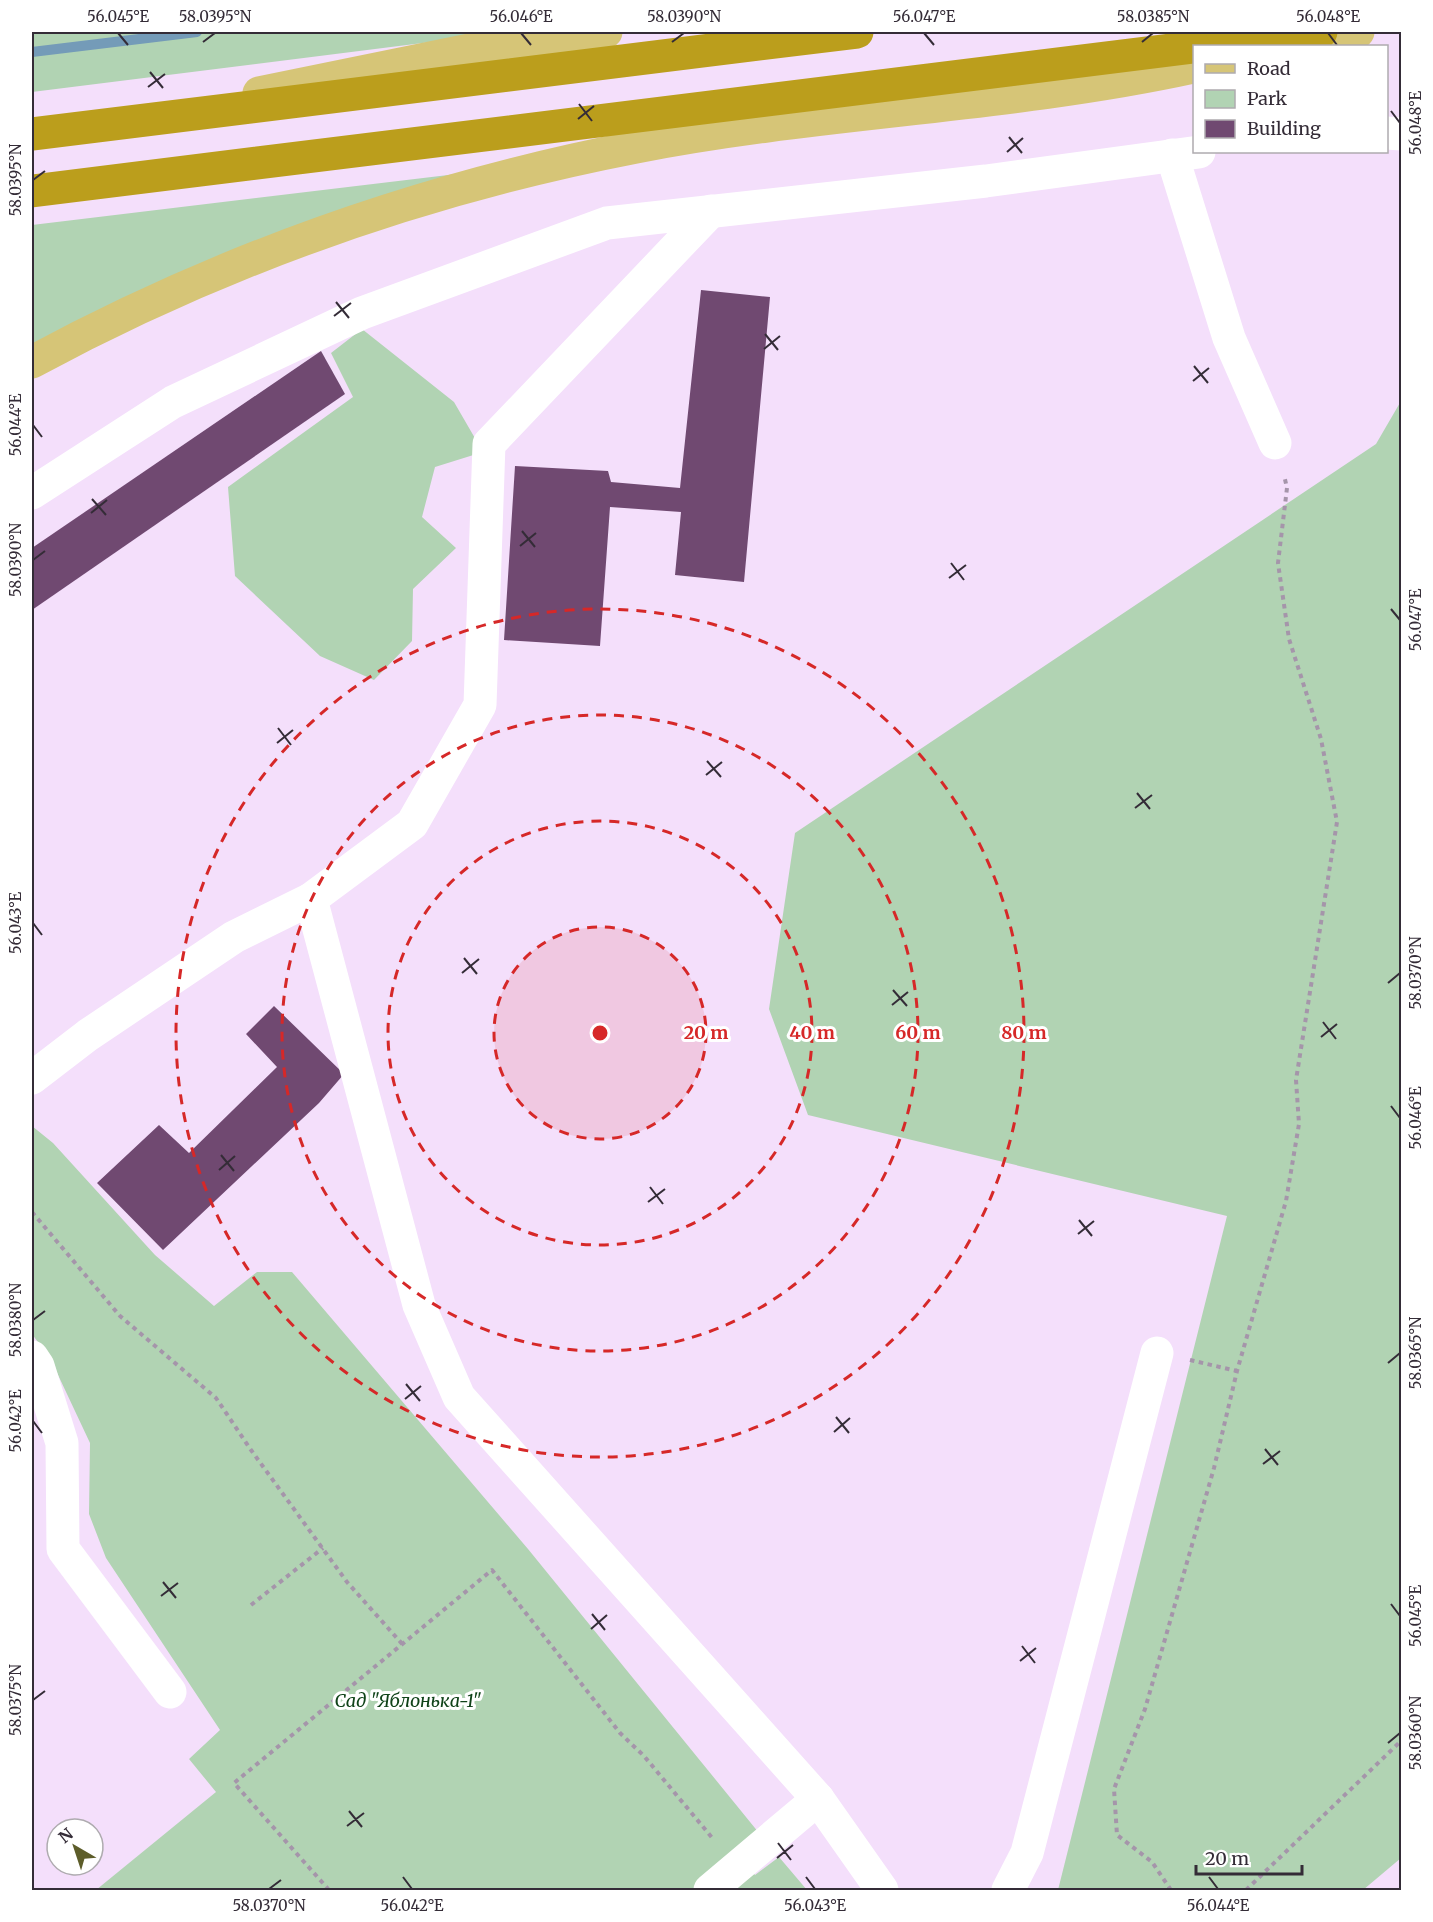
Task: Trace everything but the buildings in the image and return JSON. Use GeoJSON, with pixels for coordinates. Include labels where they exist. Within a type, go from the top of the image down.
{"type":"FeatureCollection","features":[{"type":"Feature","properties":{"kind":"highway"},"geometry":{"type":"LineString","coordinates":[[32,134],[857,32]]}},
{"type":"Feature","properties":{"kind":"highway"},"geometry":{"type":"LineString","coordinates":[[1208,45],[1321,32]]}},
{"type":"Feature","properties":{"kind":"highway"},"geometry":{"type":"LineString","coordinates":[[32,191],[1193,47]]}},
{"type":"Feature","properties":{"kind":"main road"},"geometry":{"type":"LineString","coordinates":[[104,124],[504,43],[606,32]]}},
{"type":"Feature","properties":{"kind":"main road"},"geometry":{"type":"LineString","coordinates":[[1294,45],[1358,32]]}},
{"type":"Feature","properties":{"kind":"main road"},"geometry":{"type":"LineString","coordinates":[[32,362],[114,318],[238,263],[351,222],[485,181],[637,147],[797,123],[1123,82],[1193,67]]}},
{"type":"Feature","properties":{"kind":"street"},"geometry":{"type":"LineString","coordinates":[[32,493],[173,402],[362,313],[607,223],[986,180],[1186,153],[1229,338],[1275,442]]}},
{"type":"Feature","properties":{"kind":"street"},"geometry":{"type":"LineString","coordinates":[[32,1078],[88,1035],[234,937],[310,899],[412,824],[480,705],[489,444],[711,211]]}},
{"type":"Feature","properties":{"kind":"street"},"geometry":{"type":"LineString","coordinates":[[310,899],[419,1305],[459,1397],[818,1799],[882,1890]]}},
{"type":"Feature","properties":{"kind":"street"},"geometry":{"type":"LineString","coordinates":[[1008,1890],[1027,1854],[1157,1353]]}},
{"type":"Feature","properties":{"kind":"street"},"geometry":{"type":"LineString","coordinates":[[32,1357],[38,1366],[62,1443],[63,1549],[170,1692]]}},
{"type":"Feature","properties":{"kind":"street"},"geometry":{"type":"LineString","coordinates":[[710,1890],[738,1869],[818,1799]]}},
{"type":"Feature","properties":{"kind":"path"},"geometry":{"type":"LineString","coordinates":[[1171,1890],[1152,1862],[1117,1835],[1114,1789],[1145,1709],[1214,1468],[1237,1371],[1286,1201],[1299,1124],[1296,1080],[1337,822],[1321,739],[1289,639],[1278,563],[1287,488],[1275,442]]}},
{"type":"Feature","properties":{"kind":"path"},"geometry":{"type":"LineString","coordinates":[[32,1212],[120,1316],[216,1398],[347,1582],[404,1646]]}},
{"type":"Feature","properties":{"kind":"path"},"geometry":{"type":"LineString","coordinates":[[1157,1353],[1237,1371]]}},
{"type":"Feature","properties":{"kind":"path"},"geometry":{"type":"LineString","coordinates":[[251,1605],[323,1548]]}},
{"type":"Feature","properties":{"kind":"path"},"geometry":{"type":"LineString","coordinates":[[329,1890],[234,1783],[404,1646],[492,1570],[620,1732],[644,1756],[738,1869]]}},
{"type":"Feature","properties":{"kind":"path"},"geometry":{"type":"LineString","coordinates":[[1246,1890],[1401,1740]]}},
{"type":"Feature","properties":{"kind":"green space"},"geometry":{"type":"Polygon","coordinates":[[[32,32],[510,32],[32,92],[32,32]]]}},
{"type":"Feature","properties":{"kind":"green space"},"geometry":{"type":"Polygon","coordinates":[[[490,170],[32,347],[32,225],[490,170]]]}},
{"type":"Feature","properties":{"kind":"green space"},"geometry":{"type":"Polygon","coordinates":[[[362,329],[454,402],[483,452],[435,467],[422,517],[456,548],[413,589],[412,641],[374,680],[320,656],[235,576],[228,487],[353,397],[331,353],[362,329]]]}},
{"type":"Feature","properties":{"kind":"green space"},"geometry":{"type":"Polygon","coordinates":[[[1401,401],[1401,1858],[1363,1890],[1058,1890],[1227,1216],[808,1115],[769,1009],[795,833],[1376,444],[1401,401]]]}},
{"type":"Feature","properties":{"kind":"green space","name":"Сад \"Яблонька-1\""},"geometry":{"type":"Polygon","coordinates":[[[32,1126],[53,1143],[155,1255],[214,1306],[257,1272],[292,1272],[528,1549],[759,1833],[735,1851],[755,1875],[779,1857],[807,1890],[96,1890],[216,1792],[189,1759],[220,1730],[106,1558],[89,1514],[90,1443],[51,1360],[32,1334],[32,1126]]]}},
{"type":"Feature","properties":{"kind":"waterway"},"geometry":{"type":"LineString","coordinates":[[32,52],[197,32]]}}]}
